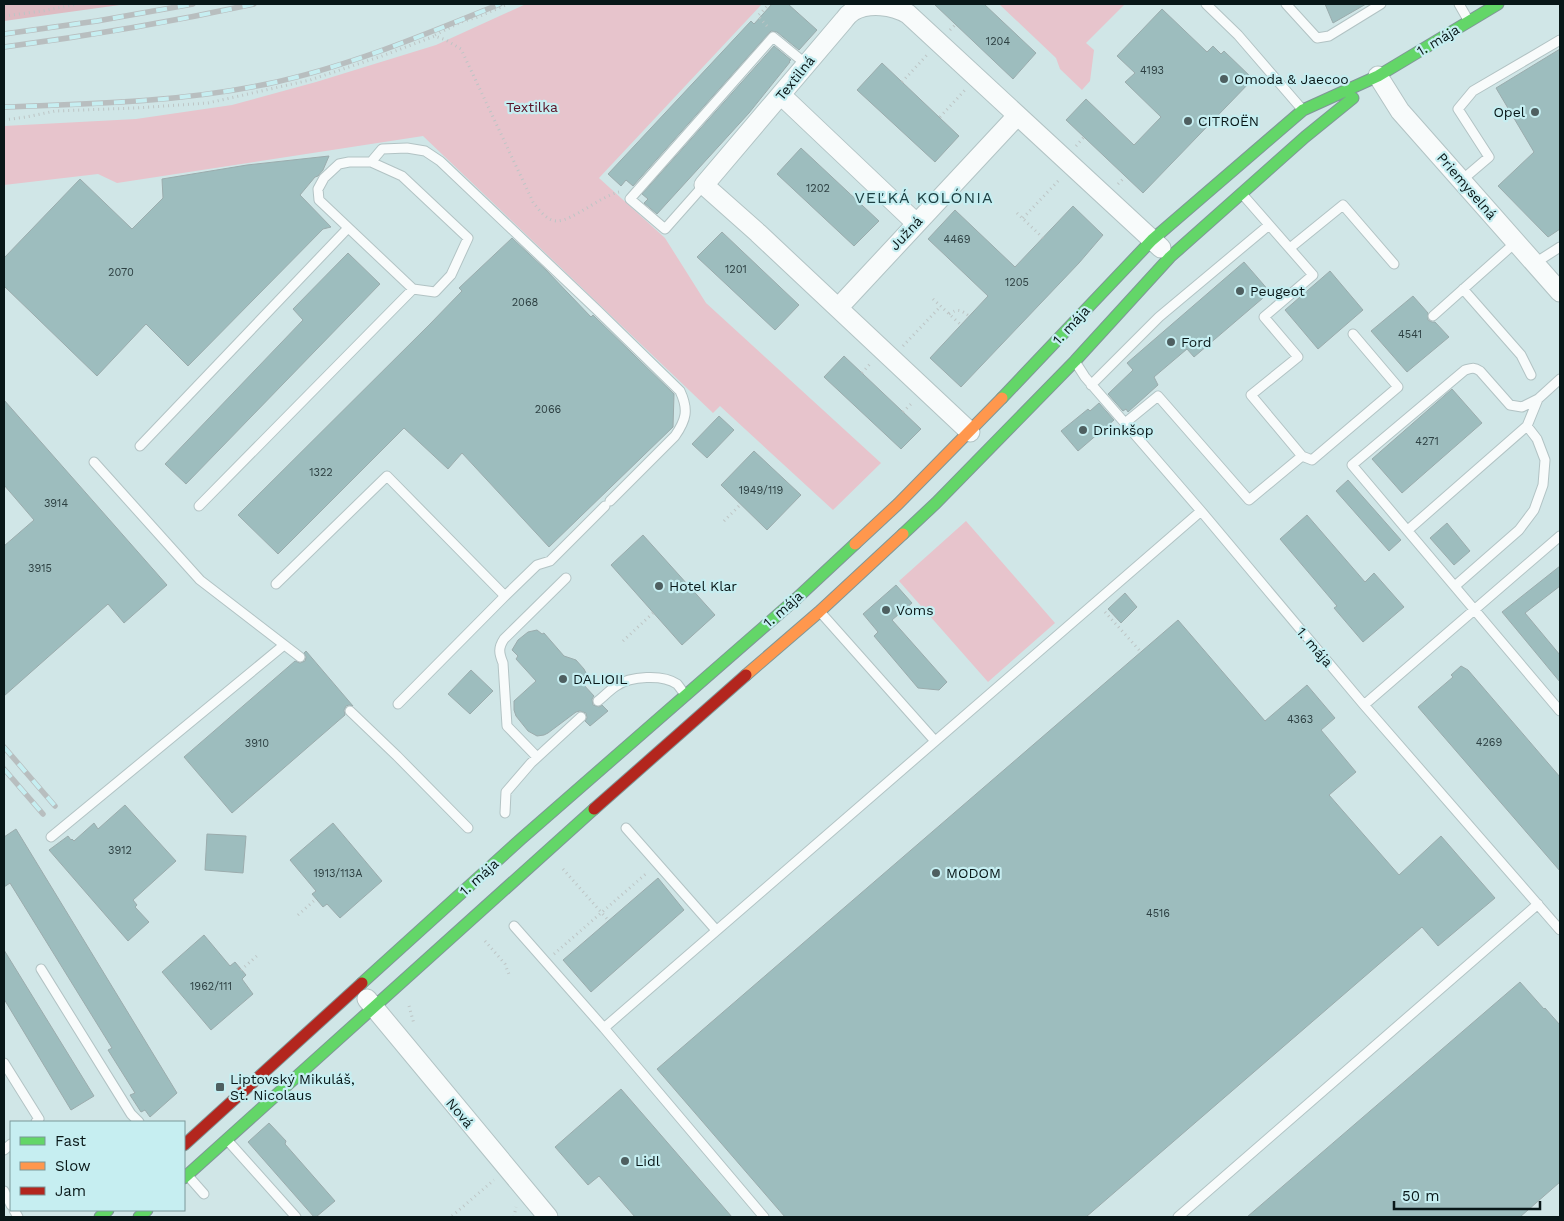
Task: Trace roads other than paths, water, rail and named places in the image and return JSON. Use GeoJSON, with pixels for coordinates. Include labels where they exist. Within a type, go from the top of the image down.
{"type":"FeatureCollection","features":[{"type":"Feature","properties":{"kind":"main road","name":"1. mája"},"geometry":{"type":"LineString","coordinates":[[185,1145],[218,1131],[374,1008],[585,817],[695,704],[731,688],[898,504],[970,432],[1152,240],[1304,124],[1378,76],[1498,4]]}},
{"type":"Feature","properties":{"kind":"main road","name":"1. mája"},"geometry":{"type":"LineString","coordinates":[[185,1175],[218,1131],[357,987],[521,839],[695,704],[808,605],[942,496],[1074,361],[1170,257],[1242,193],[1304,124],[1378,76]]}},
{"type":"Feature","properties":{"kind":"street","name":"Textilná"},"geometry":{"type":"LineString","coordinates":[[704,185],[853,11],[877,6],[888,7],[902,10],[908,14],[1170,257]]}},
{"type":"Feature","properties":{"kind":"street","name":"Priemyselná"},"geometry":{"type":"LineString","coordinates":[[1378,76],[1400,111],[1560,292]]}},
{"type":"Feature","properties":{"kind":"street"},"geometry":{"type":"LineString","coordinates":[[781,95],[916,224]]}},
{"type":"Feature","properties":{"kind":"street","name":"Južná"},"geometry":{"type":"LineString","coordinates":[[838,308],[1017,116]]}},
{"type":"Feature","properties":{"kind":"street"},"geometry":{"type":"LineString","coordinates":[[704,185],[970,432]]}},
{"type":"Feature","properties":{"kind":"street","name":"Nová"},"geometry":{"type":"LineString","coordinates":[[357,987],[548,1217]]}},
{"type":"Feature","properties":{"kind":"lane"},"geometry":{"type":"LineString","coordinates":[[1206,4],[1238,35],[1294,98],[1304,124]]}},
{"type":"Feature","properties":{"kind":"lane"},"geometry":{"type":"LineString","coordinates":[[1286,4],[1317,38],[1328,36],[1381,4]]}},
{"type":"Feature","properties":{"kind":"lane"},"geometry":{"type":"LineString","coordinates":[[1459,4],[1469,21]]}},
{"type":"Feature","properties":{"kind":"lane"},"geometry":{"type":"LineString","coordinates":[[704,185],[665,229],[630,199],[773,37],[806,64]]}},
{"type":"Feature","properties":{"kind":"lane"},"geometry":{"type":"LineString","coordinates":[[1462,180],[1489,157],[1458,109],[1473,91],[1560,40]]}},
{"type":"Feature","properties":{"kind":"lane"},"geometry":{"type":"LineString","coordinates":[[371,162],[382,149],[407,148],[425,151],[440,161],[584,296],[680,391],[685,400],[686,413],[682,425],[675,436],[608,504],[550,561],[537,565],[398,704]]}},
{"type":"Feature","properties":{"kind":"lane"},"geometry":{"type":"LineString","coordinates":[[371,162],[402,176],[468,238],[452,275],[435,292],[413,289],[319,200],[318,189],[324,178],[339,164],[371,162]]}},
{"type":"Feature","properties":{"kind":"lane"},"geometry":{"type":"LineString","coordinates":[[1242,193],[1313,275],[1264,317],[1298,357],[1251,395],[1302,456],[1312,460],[1398,387],[1353,334]]}},
{"type":"Feature","properties":{"kind":"lane"},"geometry":{"type":"LineString","coordinates":[[1290,248],[1343,205],[1394,264]]}},
{"type":"Feature","properties":{"kind":"lane"},"geometry":{"type":"LineString","coordinates":[[1091,384],[1159,317],[1269,225]]}},
{"type":"Feature","properties":{"kind":"lane"},"geometry":{"type":"LineString","coordinates":[[140,446],[348,228]]}},
{"type":"Feature","properties":{"kind":"lane"},"geometry":{"type":"LineString","coordinates":[[1433,316],[1516,242]]}},
{"type":"Feature","properties":{"kind":"lane"},"geometry":{"type":"LineString","coordinates":[[1535,263],[1560,247]]}},
{"type":"Feature","properties":{"kind":"lane"},"geometry":{"type":"LineString","coordinates":[[199,506],[413,289]]}},
{"type":"Feature","properties":{"kind":"lane"},"geometry":{"type":"LineString","coordinates":[[1463,289],[1521,355],[1531,375]]}},
{"type":"Feature","properties":{"kind":"lane","name":"1. mája"},"geometry":{"type":"LineString","coordinates":[[1074,361],[1091,384],[1201,511],[1364,705],[1560,930]]}},
{"type":"Feature","properties":{"kind":"lane"},"geometry":{"type":"LineString","coordinates":[[1560,379],[1538,399],[1522,407],[1510,405],[1480,371],[1475,368],[1465,370],[1352,465],[1560,711]]}},
{"type":"Feature","properties":{"kind":"lane"},"geometry":{"type":"LineString","coordinates":[[1125,423],[1158,396],[1249,500],[1302,456]]}},
{"type":"Feature","properties":{"kind":"lane"},"geometry":{"type":"LineString","coordinates":[[1408,530],[1527,426],[1538,399]]}},
{"type":"Feature","properties":{"kind":"lane"},"geometry":{"type":"LineString","coordinates":[[1456,586],[1519,530],[1534,510],[1543,486],[1545,460],[1537,439],[1527,426]]}},
{"type":"Feature","properties":{"kind":"lane"},"geometry":{"type":"LineString","coordinates":[[94,462],[200,580],[300,657]]}},
{"type":"Feature","properties":{"kind":"lane"},"geometry":{"type":"LineString","coordinates":[[276,584],[387,476],[505,596]]}},
{"type":"Feature","properties":{"kind":"lane"},"geometry":{"type":"LineString","coordinates":[[604,1028],[1201,511]]}},
{"type":"Feature","properties":{"kind":"lane"},"geometry":{"type":"LineString","coordinates":[[1364,705],[1560,536]]}},
{"type":"Feature","properties":{"kind":"lane"},"geometry":{"type":"LineString","coordinates":[[537,757],[508,726],[503,662],[499,654],[500,646],[504,639],[566,578]]}},
{"type":"Feature","properties":{"kind":"lane"},"geometry":{"type":"LineString","coordinates":[[808,605],[834,627],[935,741]]}},
{"type":"Feature","properties":{"kind":"lane"},"geometry":{"type":"LineString","coordinates":[[51,837],[284,645]]}},
{"type":"Feature","properties":{"kind":"lane"},"geometry":{"type":"LineString","coordinates":[[598,701],[618,684],[635,679],[650,678],[665,679],[677,684],[695,704]]}},
{"type":"Feature","properties":{"kind":"lane"},"geometry":{"type":"LineString","coordinates":[[350,712],[397,756],[468,828]]}},
{"type":"Feature","properties":{"kind":"lane"},"geometry":{"type":"LineString","coordinates":[[505,814],[506,792],[537,757],[581,717]]}},
{"type":"Feature","properties":{"kind":"lane"},"geometry":{"type":"LineString","coordinates":[[626,828],[716,930]]}},
{"type":"Feature","properties":{"kind":"lane"},"geometry":{"type":"LineString","coordinates":[[1178,1217],[1538,904]]}},
{"type":"Feature","properties":{"kind":"lane"},"geometry":{"type":"LineString","coordinates":[[514,926],[604,1028],[764,1217]]}},
{"type":"Feature","properties":{"kind":"lane"},"geometry":{"type":"LineString","coordinates":[[40,969],[131,1114],[138,1121]]}},
{"type":"Feature","properties":{"kind":"lane"},"geometry":{"type":"LineString","coordinates":[[4,1063],[39,1119],[37,1121]]}},
{"type":"Feature","properties":{"kind":"lane"},"geometry":{"type":"LineString","coordinates":[[218,1131],[296,1217]]}},
{"type":"Feature","properties":{"kind":"lane"},"geometry":{"type":"LineString","coordinates":[[185,1175],[204,1194]]}},
{"type":"Feature","properties":{"kind":"lane"},"geometry":{"type":"LineString","coordinates":[[4,1191],[10,1203]]}},
{"type":"Feature","properties":{"kind":"railway"},"geometry":{"type":"LineString","coordinates":[[4,34],[97,21],[193,4]]}},
{"type":"Feature","properties":{"kind":"railway"},"geometry":{"type":"LineString","coordinates":[[4,47],[129,28],[254,4]]}},
{"type":"Feature","properties":{"kind":"railway"},"geometry":{"type":"LineString","coordinates":[[4,107],[169,98],[202,95],[267,84],[326,69],[356,59],[500,4]]}},
{"type":"Feature","properties":{"kind":"railway"},"geometry":{"type":"LineString","coordinates":[[4,747],[55,806]]}},
{"type":"Feature","properties":{"kind":"railway"},"geometry":{"type":"LineString","coordinates":[[4,769],[43,814]]}},
{"type":"Feature","properties":{"kind":"place","name":"Omoda & Jaecoo"},"geometry":{"type":"Point","coordinates":[1224,79]}},
{"type":"Feature","properties":{"kind":"place","name":"Opel"},"geometry":{"type":"Point","coordinates":[1535,112]}},
{"type":"Feature","properties":{"kind":"place","name":"CITROËN"},"geometry":{"type":"Point","coordinates":[1188,121]}},
{"type":"Feature","properties":{"kind":"place","name":"Peugeot"},"geometry":{"type":"Point","coordinates":[1240,291]}},
{"type":"Feature","properties":{"kind":"place","name":"Ford"},"geometry":{"type":"Point","coordinates":[1171,342]}},
{"type":"Feature","properties":{"kind":"place","name":"Drinkšop"},"geometry":{"type":"Point","coordinates":[1083,430]}},
{"type":"Feature","properties":{"kind":"place","name":"Hotel Klar"},"geometry":{"type":"Point","coordinates":[659,586]}},
{"type":"Feature","properties":{"kind":"place","name":"Voms"},"geometry":{"type":"Point","coordinates":[886,610]}},
{"type":"Feature","properties":{"kind":"place","name":"DALIOIL"},"geometry":{"type":"Point","coordinates":[563,679]}},
{"type":"Feature","properties":{"kind":"place","name":"MODOM"},"geometry":{"type":"Point","coordinates":[936,873]}},
{"type":"Feature","properties":{"kind":"place","name":"Liptovský Mikuláš, St. Nicolaus"},"geometry":{"type":"Point","coordinates":[220,1087]}},
{"type":"Feature","properties":{"kind":"place","name":"Lidl"},"geometry":{"type":"Point","coordinates":[625,1161]}},
{"type":"Feature","properties":{"kind":"district","name":"VEĽKÁ KOLÓNIA"},"geometry":{"type":"Point","coordinates":[924,197]}},
{"type":"Feature","properties":{"kind":"park label","name":"Textilka"},"geometry":{"type":"Point","coordinates":[532,107]}}]}
